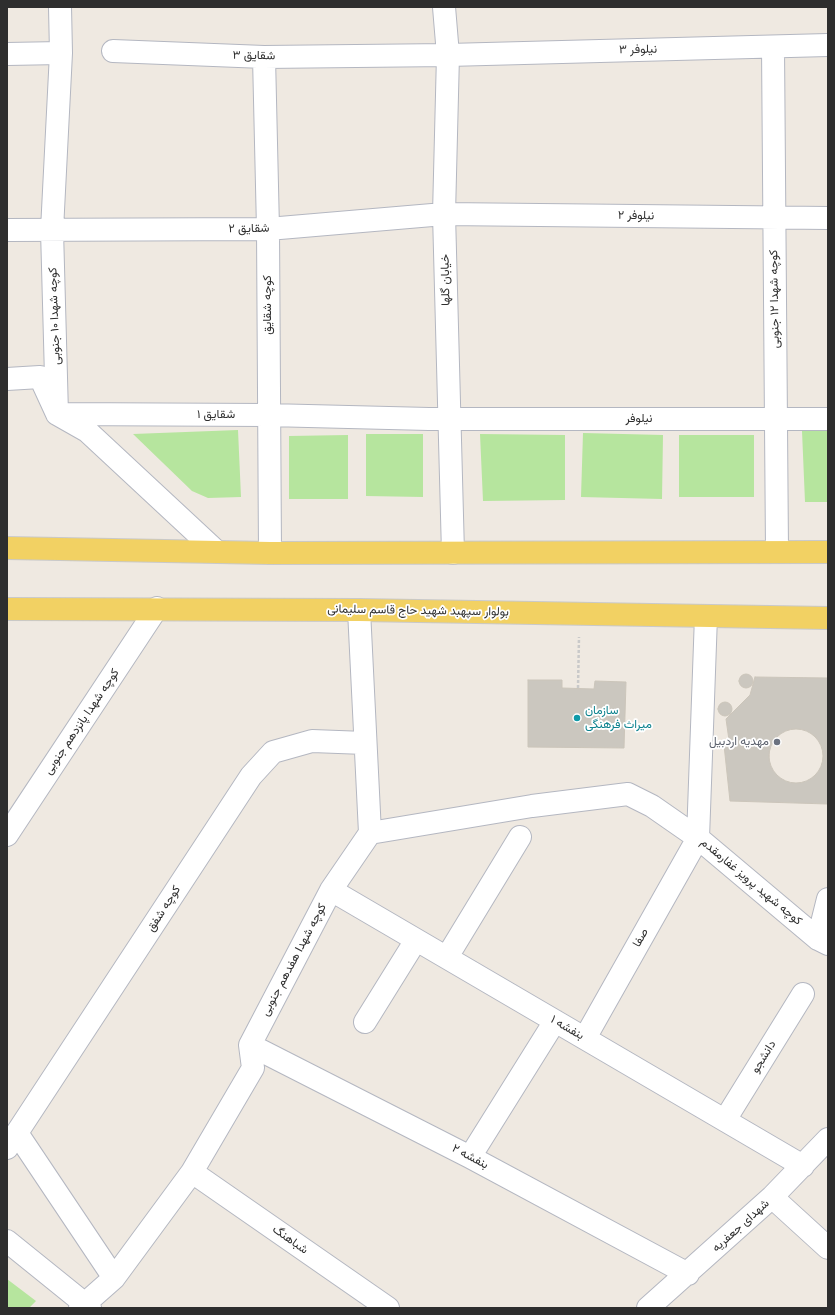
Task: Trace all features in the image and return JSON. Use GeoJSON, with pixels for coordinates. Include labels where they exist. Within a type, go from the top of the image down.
{"type":"FeatureCollection","features":[{"type":"Feature","properties":{"kind":"main road"},"geometry":{"type":"LineString","coordinates":[[7,548],[270,553],[828,552]]}},
{"type":"Feature","properties":{"kind":"main road","name":"بولوار سپهبد شهید حاج قاسم سلیمانی"},"geometry":{"type":"LineString","coordinates":[[7,609],[157,608],[359,610],[828,618]]}},
{"type":"Feature","properties":{"kind":"street","name":"کوچه شهدا ۱۰ جنوبی"},"geometry":{"type":"LineString","coordinates":[[57,414],[52,230],[61,53],[60,7]]}},
{"type":"Feature","properties":{"kind":"street","name":"خیابان گلها"},"geometry":{"type":"LineString","coordinates":[[444,7],[448,55],[444,214],[453,553]]}},
{"type":"Feature","properties":{"kind":"street","name":"نیلوفر ۳"},"geometry":{"type":"LineString","coordinates":[[448,55],[828,45]]}},
{"type":"Feature","properties":{"kind":"street","name":"کوچه شهدا ۱۲ جنوبی"},"geometry":{"type":"LineString","coordinates":[[773,47],[777,551]]}},
{"type":"Feature","properties":{"kind":"street","name":"شقایق ۳"},"geometry":{"type":"LineString","coordinates":[[113,51],[264,57],[448,55]]}},
{"type":"Feature","properties":{"kind":"street"},"geometry":{"type":"LineString","coordinates":[[7,54],[61,53]]}},
{"type":"Feature","properties":{"kind":"street","name":"کوچه شقایق"},"geometry":{"type":"LineString","coordinates":[[264,57],[268,229],[270,553]]}},
{"type":"Feature","properties":{"kind":"street","name":"نیلوفر ۲"},"geometry":{"type":"LineString","coordinates":[[444,214],[828,218]]}},
{"type":"Feature","properties":{"kind":"street","name":"شقایق ۲"},"geometry":{"type":"LineString","coordinates":[[7,230],[268,229],[444,214]]}},
{"type":"Feature","properties":{"kind":"street"},"geometry":{"type":"LineString","coordinates":[[7,379],[9,377],[40,377],[57,414],[87,431],[216,552]]}},
{"type":"Feature","properties":{"kind":"street","name":"شقایق ۱"},"geometry":{"type":"LineString","coordinates":[[57,414],[268,415],[449,419]]}},
{"type":"Feature","properties":{"kind":"street","name":"نیلوفر"},"geometry":{"type":"LineString","coordinates":[[449,419],[828,419]]}},
{"type":"Feature","properties":{"kind":"street","name":"کوچه شهدا پانزدهم جنوبی"},"geometry":{"type":"LineString","coordinates":[[7,835],[157,608]]}},
{"type":"Feature","properties":{"kind":"street"},"geometry":{"type":"LineString","coordinates":[[359,610],[370,833],[532,806],[628,794],[652,806],[698,838]]}},
{"type":"Feature","properties":{"kind":"street","name":"کوچه شهید پرویز غفارمقدم"},"geometry":{"type":"LineString","coordinates":[[706,616],[698,838],[823,942]]}},
{"type":"Feature","properties":{"kind":"street","name":"کوچه شفق"},"geometry":{"type":"LineString","coordinates":[[12,1140],[251,776],[273,752],[312,741],[365,743]]}},
{"type":"Feature","properties":{"kind":"street","name":"کوچه شهدا هفدهم جنوبی"},"geometry":{"type":"LineString","coordinates":[[250,1045],[331,890],[370,833]]}},
{"type":"Feature","properties":{"kind":"street"},"geometry":{"type":"LineString","coordinates":[[448,958],[520,837]]}},
{"type":"Feature","properties":{"kind":"street","name":"صفا"},"geometry":{"type":"LineString","coordinates":[[584,1038],[698,838]]}},
{"type":"Feature","properties":{"kind":"street","name":"بنفشه ۱"},"geometry":{"type":"LineString","coordinates":[[331,890],[803,1166]]}},
{"type":"Feature","properties":{"kind":"street"},"geometry":{"type":"LineString","coordinates":[[823,942],[828,899]]}},
{"type":"Feature","properties":{"kind":"street"},"geometry":{"type":"LineString","coordinates":[[365,1022],[416,940]]}},
{"type":"Feature","properties":{"kind":"street","name":"دانشجو"},"geometry":{"type":"LineString","coordinates":[[725,1120],[803,994]]}},
{"type":"Feature","properties":{"kind":"street"},"geometry":{"type":"LineString","coordinates":[[470,1157],[555,1021]]}},
{"type":"Feature","properties":{"kind":"street"},"geometry":{"type":"LineString","coordinates":[[7,1241],[85,1307],[114,1278],[192,1172],[253,1068],[250,1045]]}},
{"type":"Feature","properties":{"kind":"street","name":"بنفشه ۲"},"geometry":{"type":"LineString","coordinates":[[250,1045],[470,1157],[688,1274]]}},
{"type":"Feature","properties":{"kind":"street","name":"شهدای جعفریه"},"geometry":{"type":"LineString","coordinates":[[648,1308],[688,1274],[772,1197],[828,1139]]}},
{"type":"Feature","properties":{"kind":"street"},"geometry":{"type":"LineString","coordinates":[[12,1140],[114,1278]]}},
{"type":"Feature","properties":{"kind":"street","name":"شباهنگ"},"geometry":{"type":"LineString","coordinates":[[192,1172],[388,1308]]}},
{"type":"Feature","properties":{"kind":"street"},"geometry":{"type":"LineString","coordinates":[[772,1197],[828,1248]]}},
{"type":"Feature","properties":{"kind":"path"},"geometry":{"type":"LineString","coordinates":[[578,688],[579,614]]}},
{"type":"Feature","properties":{"kind":"green space"},"geometry":{"type":"Polygon","coordinates":[[[238,430],[241,497],[208,498],[192,491],[133,434],[238,430]]]}},
{"type":"Feature","properties":{"kind":"green space"},"geometry":{"type":"Polygon","coordinates":[[[802,431],[828,431],[828,502],[805,502],[802,431]]]}},
{"type":"Feature","properties":{"kind":"green space"},"geometry":{"type":"Polygon","coordinates":[[[583,433],[663,435],[662,499],[581,497],[583,433]]]}},
{"type":"Feature","properties":{"kind":"green space"},"geometry":{"type":"Polygon","coordinates":[[[366,434],[423,434],[423,497],[366,496],[366,434]]]}},
{"type":"Feature","properties":{"kind":"green space"},"geometry":{"type":"Polygon","coordinates":[[[480,434],[565,435],[565,500],[483,501],[480,434]]]}},
{"type":"Feature","properties":{"kind":"green space"},"geometry":{"type":"Polygon","coordinates":[[[348,435],[348,499],[289,499],[289,436],[348,435]]]}},
{"type":"Feature","properties":{"kind":"green space"},"geometry":{"type":"Polygon","coordinates":[[[679,435],[754,435],[754,497],[679,497],[679,435]]]}},
{"type":"Feature","properties":{"kind":"green space"},"geometry":{"type":"Polygon","coordinates":[[[7,1279],[36,1301],[29,1308],[7,1308],[7,1279]]]}},
{"type":"Feature","properties":{"kind":"building"},"geometry":{"type":"Polygon","coordinates":[[[746,674],[751,676],[753,681],[751,686],[746,688],[741,686],[739,681],[741,676],[746,674]]]}},
{"type":"Feature","properties":{"kind":"building","name":"مهدیه اردبیل"},"geometry":{"type":"Polygon","coordinates":[[[755,677],[828,678],[828,804],[730,801],[724,745],[729,740],[726,719],[750,695],[755,677]]]}},
{"type":"Feature","properties":{"kind":"building","name":"سازمان میراث فرهنگی"},"geometry":{"type":"Polygon","coordinates":[[[528,680],[562,680],[562,688],[594,689],[595,681],[626,682],[624,748],[528,747],[528,680]]]}},
{"type":"Feature","properties":{"kind":"building"},"geometry":{"type":"Polygon","coordinates":[[[725,702],[730,704],[732,709],[730,714],[725,716],[720,714],[718,709],[720,704],[725,702]]]}},
{"type":"Feature","properties":{"kind":"building"},"geometry":{"type":"Polygon","coordinates":[[[796,729],[806,731],[815,737],[821,746],[823,756],[821,766],[815,775],[806,781],[796,783],[786,781],[777,775],[771,766],[769,756],[771,746],[777,737],[786,731],[796,729]]]}},
{"type":"Feature","properties":{"kind":"place","name":"سازمان میراث فرهنگی"},"geometry":{"type":"Point","coordinates":[577,718]}},
{"type":"Feature","properties":{"kind":"place","name":"مهدیه اردبیل"},"geometry":{"type":"Point","coordinates":[777,742]}}]}
